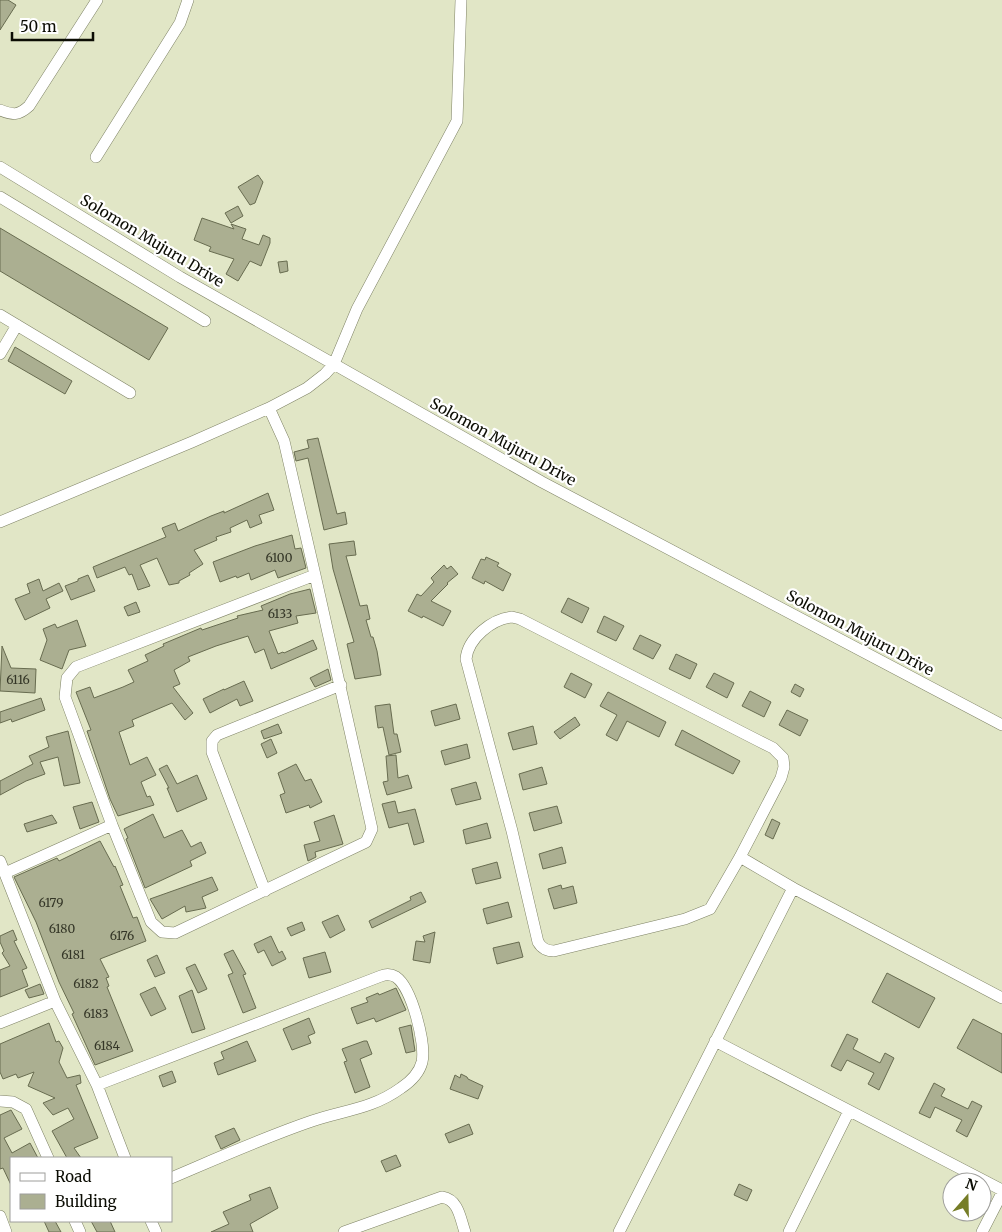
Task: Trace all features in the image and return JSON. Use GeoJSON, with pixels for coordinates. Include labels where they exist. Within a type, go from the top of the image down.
{"type":"FeatureCollection","features":[{"type":"Feature","properties":{"kind":"street"},"geometry":{"type":"LineString","coordinates":[[0,110],[13,115],[23,112],[29,106],[97,0]]}},
{"type":"Feature","properties":{"kind":"street"},"geometry":{"type":"LineString","coordinates":[[96,157],[180,23],[188,0]]}},
{"type":"Feature","properties":{"kind":"street"},"geometry":{"type":"LineString","coordinates":[[0,522],[268,408],[307,388],[334,364],[357,309],[457,121],[461,0]]}},
{"type":"Feature","properties":{"kind":"street","name":"Solomon Mujuru Drive"},"geometry":{"type":"LineString","coordinates":[[0,167],[180,277],[542,482],[1002,725]]}},
{"type":"Feature","properties":{"kind":"street"},"geometry":{"type":"LineString","coordinates":[[0,197],[205,321]]}},
{"type":"Feature","properties":{"kind":"street"},"geometry":{"type":"LineString","coordinates":[[0,315],[130,393]]}},
{"type":"Feature","properties":{"kind":"street"},"geometry":{"type":"LineString","coordinates":[[0,354],[17,325]]}},
{"type":"Feature","properties":{"kind":"street"},"geometry":{"type":"LineString","coordinates":[[268,408],[284,441],[341,685],[372,829],[366,842],[175,933],[162,932],[151,922],[112,824],[65,697],[67,678],[76,667],[315,575]]}},
{"type":"Feature","properties":{"kind":"street"},"geometry":{"type":"LineString","coordinates":[[512,617],[520,619],[779,752],[783,758],[783,772],[740,857],[717,899],[710,909],[702,913],[554,951],[541,947],[538,942],[512,831],[467,665],[467,652],[472,642],[494,622],[503,618],[512,617]]}},
{"type":"Feature","properties":{"kind":"street"},"geometry":{"type":"LineString","coordinates":[[265,891],[212,752],[212,742],[217,735],[341,685]]}},
{"type":"Feature","properties":{"kind":"street"},"geometry":{"type":"LineString","coordinates":[[5,873],[112,824]]}},
{"type":"Feature","properties":{"kind":"street"},"geometry":{"type":"LineString","coordinates":[[740,857],[793,888],[1002,998]]}},
{"type":"Feature","properties":{"kind":"street"},"geometry":{"type":"LineString","coordinates":[[0,861],[55,1001],[97,1086],[125,1157]]}},
{"type":"Feature","properties":{"kind":"street"},"geometry":{"type":"LineString","coordinates":[[619,1232],[793,888]]}},
{"type":"Feature","properties":{"kind":"street"},"geometry":{"type":"LineString","coordinates":[[97,1086],[381,976],[392,975],[400,981],[416,1014],[424,1046],[420,1068],[410,1082],[372,1105],[313,1121],[172,1178]]}},
{"type":"Feature","properties":{"kind":"street"},"geometry":{"type":"LineString","coordinates":[[0,1023],[55,1001]]}},
{"type":"Feature","properties":{"kind":"street"},"geometry":{"type":"LineString","coordinates":[[715,1041],[1002,1192],[982,1232]]}},
{"type":"Feature","properties":{"kind":"street"},"geometry":{"type":"LineString","coordinates":[[0,1101],[12,1102],[26,1109],[48,1157]]}},
{"type":"Feature","properties":{"kind":"street"},"geometry":{"type":"LineString","coordinates":[[789,1232],[849,1111]]}},
{"type":"Feature","properties":{"kind":"street"},"geometry":{"type":"LineString","coordinates":[[344,1232],[442,1197],[448,1198],[457,1207],[465,1232]]}},
{"type":"Feature","properties":{"kind":"street"},"geometry":{"type":"LineString","coordinates":[[0,1216],[6,1232]]}},
{"type":"Feature","properties":{"kind":"building"},"geometry":{"type":"Polygon","coordinates":[[[0,0],[8,0],[16,5],[0,30],[0,0]]]}},
{"type":"Feature","properties":{"kind":"building"},"geometry":{"type":"Polygon","coordinates":[[[258,175],[263,182],[255,203],[250,205],[238,187],[258,175]]]}},
{"type":"Feature","properties":{"kind":"building"},"geometry":{"type":"Polygon","coordinates":[[[238,206],[243,216],[231,223],[225,213],[238,206]]]}},
{"type":"Feature","properties":{"kind":"building"},"geometry":{"type":"Polygon","coordinates":[[[202,218],[234,229],[231,224],[246,229],[242,239],[259,245],[263,235],[270,238],[270,243],[261,266],[250,261],[238,281],[226,274],[234,259],[209,251],[211,247],[194,240],[202,218]]]}},
{"type":"Feature","properties":{"kind":"building"},"geometry":{"type":"Polygon","coordinates":[[[0,228],[168,328],[149,360],[0,271],[0,228]]]}},
{"type":"Feature","properties":{"kind":"building"},"geometry":{"type":"Polygon","coordinates":[[[287,261],[288,271],[280,273],[278,262],[287,261]]]}},
{"type":"Feature","properties":{"kind":"building"},"geometry":{"type":"Polygon","coordinates":[[[15,347],[72,381],[65,394],[8,361],[15,347]]]}},
{"type":"Feature","properties":{"kind":"building"},"geometry":{"type":"Polygon","coordinates":[[[318,438],[337,514],[345,512],[347,524],[324,530],[308,458],[296,461],[294,452],[309,448],[307,440],[318,438]]]}},
{"type":"Feature","properties":{"kind":"building"},"geometry":{"type":"Polygon","coordinates":[[[268,493],[274,510],[259,515],[262,523],[250,528],[247,520],[230,528],[231,532],[216,537],[217,540],[194,550],[203,564],[189,573],[190,575],[179,581],[179,583],[169,585],[157,558],[140,565],[150,586],[138,590],[132,574],[129,575],[125,567],[97,578],[93,567],[166,537],[162,528],[175,523],[178,531],[268,493]]]}},
{"type":"Feature","properties":{"kind":"building"},"geometry":{"type":"Polygon","coordinates":[[[292,535],[295,549],[301,548],[306,568],[278,578],[275,570],[251,580],[249,573],[220,582],[213,562],[255,546],[292,535]]]}},
{"type":"Feature","properties":{"kind":"building"},"geometry":{"type":"Polygon","coordinates":[[[354,541],[356,555],[346,556],[360,606],[367,605],[370,619],[366,620],[377,651],[381,675],[355,679],[347,644],[354,642],[333,569],[329,544],[354,541]]]}},
{"type":"Feature","properties":{"kind":"building"},"geometry":{"type":"Polygon","coordinates":[[[486,557],[499,563],[497,566],[511,574],[503,591],[485,581],[484,584],[472,578],[481,559],[485,560],[486,557]]]}},
{"type":"Feature","properties":{"kind":"building"},"geometry":{"type":"Polygon","coordinates":[[[444,565],[447,569],[451,566],[458,574],[431,601],[451,611],[443,626],[408,611],[417,594],[421,596],[434,582],[431,578],[444,565]]]}},
{"type":"Feature","properties":{"kind":"building"},"geometry":{"type":"Polygon","coordinates":[[[88,575],[95,591],[71,600],[65,586],[88,575]]]}},
{"type":"Feature","properties":{"kind":"building"},"geometry":{"type":"Polygon","coordinates":[[[39,579],[43,591],[59,583],[63,591],[46,599],[50,608],[25,620],[15,599],[30,593],[27,584],[39,579]]]}},
{"type":"Feature","properties":{"kind":"building"},"geometry":{"type":"Polygon","coordinates":[[[310,589],[316,613],[296,616],[298,623],[269,631],[278,654],[313,640],[317,649],[271,669],[264,649],[255,653],[248,636],[188,657],[190,661],[174,670],[180,684],[173,687],[193,713],[185,720],[172,703],[132,720],[134,726],[119,732],[130,765],[147,757],[156,775],[141,782],[147,797],[150,796],[154,805],[118,816],[110,799],[87,731],[91,730],[76,692],[90,687],[94,698],[123,687],[134,682],[128,670],[148,661],[145,655],[164,646],[163,644],[201,628],[202,630],[238,618],[237,616],[263,610],[261,606],[290,594],[310,589]]]}},
{"type":"Feature","properties":{"kind":"building"},"geometry":{"type":"Polygon","coordinates":[[[568,598],[589,608],[582,623],[561,612],[568,598]]]}},
{"type":"Feature","properties":{"kind":"building"},"geometry":{"type":"Polygon","coordinates":[[[136,602],[140,612],[128,616],[124,607],[136,602]]]}},
{"type":"Feature","properties":{"kind":"building"},"geometry":{"type":"Polygon","coordinates":[[[604,616],[624,626],[616,641],[597,632],[604,616]]]}},
{"type":"Feature","properties":{"kind":"building"},"geometry":{"type":"Polygon","coordinates":[[[77,620],[86,646],[69,650],[62,669],[40,660],[47,640],[43,629],[55,624],[57,628],[77,620]]]}},
{"type":"Feature","properties":{"kind":"building"},"geometry":{"type":"Polygon","coordinates":[[[640,635],[661,645],[653,659],[633,649],[640,635]]]}},
{"type":"Feature","properties":{"kind":"building"},"geometry":{"type":"Polygon","coordinates":[[[2,646],[11,668],[36,669],[35,693],[0,691],[2,646]]]}},
{"type":"Feature","properties":{"kind":"building"},"geometry":{"type":"Polygon","coordinates":[[[676,654],[697,664],[690,679],[669,669],[676,654]]]}},
{"type":"Feature","properties":{"kind":"building"},"geometry":{"type":"Polygon","coordinates":[[[328,669],[331,680],[315,687],[310,678],[328,669]]]}},
{"type":"Feature","properties":{"kind":"building"},"geometry":{"type":"Polygon","coordinates":[[[571,673],[592,684],[585,698],[564,687],[571,673]]]}},
{"type":"Feature","properties":{"kind":"building"},"geometry":{"type":"Polygon","coordinates":[[[714,673],[734,683],[727,698],[706,687],[714,673]]]}},
{"type":"Feature","properties":{"kind":"building"},"geometry":{"type":"Polygon","coordinates":[[[244,681],[253,701],[240,706],[237,699],[210,713],[203,699],[244,681]]]}},
{"type":"Feature","properties":{"kind":"building"},"geometry":{"type":"Polygon","coordinates":[[[795,684],[804,689],[800,697],[791,692],[795,684]]]}},
{"type":"Feature","properties":{"kind":"building"},"geometry":{"type":"Polygon","coordinates":[[[750,691],[771,702],[764,717],[742,706],[750,691]]]}},
{"type":"Feature","properties":{"kind":"building"},"geometry":{"type":"Polygon","coordinates":[[[608,692],[666,722],[659,737],[627,721],[617,741],[606,735],[617,715],[600,706],[608,692]]]}},
{"type":"Feature","properties":{"kind":"building"},"geometry":{"type":"Polygon","coordinates":[[[41,698],[45,710],[12,722],[11,719],[0,723],[0,712],[41,698]]]}},
{"type":"Feature","properties":{"kind":"building"},"geometry":{"type":"Polygon","coordinates":[[[390,704],[394,734],[397,734],[401,752],[389,755],[383,727],[378,728],[375,706],[390,704]]]}},
{"type":"Feature","properties":{"kind":"building"},"geometry":{"type":"Polygon","coordinates":[[[456,704],[460,719],[435,726],[431,711],[456,704]]]}},
{"type":"Feature","properties":{"kind":"building"},"geometry":{"type":"Polygon","coordinates":[[[787,710],[808,720],[800,736],[779,725],[787,710]]]}},
{"type":"Feature","properties":{"kind":"building"},"geometry":{"type":"Polygon","coordinates":[[[575,717],[580,725],[560,739],[554,732],[575,717]]]}},
{"type":"Feature","properties":{"kind":"building"},"geometry":{"type":"Polygon","coordinates":[[[278,724],[282,733],[264,739],[261,731],[278,724]]]}},
{"type":"Feature","properties":{"kind":"building"},"geometry":{"type":"Polygon","coordinates":[[[533,726],[537,744],[513,750],[508,733],[533,726]]]}},
{"type":"Feature","properties":{"kind":"building"},"geometry":{"type":"Polygon","coordinates":[[[682,730],[740,761],[733,774],[675,745],[682,730]]]}},
{"type":"Feature","properties":{"kind":"building"},"geometry":{"type":"Polygon","coordinates":[[[68,731],[80,783],[64,786],[58,757],[40,762],[45,774],[26,781],[0,795],[0,781],[33,764],[29,756],[49,747],[46,737],[68,731]]]}},
{"type":"Feature","properties":{"kind":"building"},"geometry":{"type":"Polygon","coordinates":[[[271,739],[277,753],[267,758],[261,744],[271,739]]]}},
{"type":"Feature","properties":{"kind":"building"},"geometry":{"type":"Polygon","coordinates":[[[467,744],[470,758],[445,765],[441,751],[467,744]]]}},
{"type":"Feature","properties":{"kind":"building"},"geometry":{"type":"Polygon","coordinates":[[[396,755],[398,778],[408,775],[412,788],[387,795],[383,782],[388,781],[386,756],[396,755]]]}},
{"type":"Feature","properties":{"kind":"building"},"geometry":{"type":"Polygon","coordinates":[[[296,764],[305,781],[311,779],[322,802],[310,808],[309,805],[286,813],[280,795],[285,793],[278,773],[296,764]]]}},
{"type":"Feature","properties":{"kind":"building"},"geometry":{"type":"Polygon","coordinates":[[[167,765],[177,784],[197,775],[207,799],[177,812],[167,788],[169,788],[159,769],[167,765]]]}},
{"type":"Feature","properties":{"kind":"building"},"geometry":{"type":"Polygon","coordinates":[[[542,767],[547,784],[523,790],[519,774],[542,767]]]}},
{"type":"Feature","properties":{"kind":"building"},"geometry":{"type":"Polygon","coordinates":[[[476,782],[481,799],[456,805],[451,789],[476,782]]]}},
{"type":"Feature","properties":{"kind":"building"},"geometry":{"type":"Polygon","coordinates":[[[395,801],[398,813],[415,809],[424,842],[414,845],[408,823],[389,828],[382,804],[395,801]]]}},
{"type":"Feature","properties":{"kind":"building"},"geometry":{"type":"Polygon","coordinates":[[[92,802],[99,822],[80,829],[73,807],[92,802]]]}},
{"type":"Feature","properties":{"kind":"building"},"geometry":{"type":"Polygon","coordinates":[[[557,806],[562,823],[534,831],[529,813],[557,806]]]}},
{"type":"Feature","properties":{"kind":"building"},"geometry":{"type":"Polygon","coordinates":[[[153,814],[164,838],[182,830],[191,847],[201,842],[206,853],[190,861],[192,866],[145,888],[124,829],[153,814]]]}},
{"type":"Feature","properties":{"kind":"building"},"geometry":{"type":"Polygon","coordinates":[[[52,815],[57,823],[27,832],[24,824],[52,815]]]}},
{"type":"Feature","properties":{"kind":"building"},"geometry":{"type":"Polygon","coordinates":[[[334,815],[343,844],[315,852],[316,857],[308,861],[304,845],[320,841],[314,822],[334,815]]]}},
{"type":"Feature","properties":{"kind":"building"},"geometry":{"type":"Polygon","coordinates":[[[772,819],[780,823],[773,839],[765,835],[772,819]]]}},
{"type":"Feature","properties":{"kind":"building"},"geometry":{"type":"Polygon","coordinates":[[[487,823],[491,838],[466,844],[463,830],[487,823]]]}},
{"type":"Feature","properties":{"kind":"building"},"geometry":{"type":"Polygon","coordinates":[[[100,841],[115,866],[123,885],[120,886],[133,918],[137,917],[146,941],[100,959],[109,977],[106,978],[109,986],[107,987],[133,1051],[95,1065],[72,1014],[74,1013],[59,982],[36,922],[14,877],[57,858],[59,861],[100,841]]]}},
{"type":"Feature","properties":{"kind":"building"},"geometry":{"type":"Polygon","coordinates":[[[562,847],[566,863],[543,869],[539,854],[562,847]]]}},
{"type":"Feature","properties":{"kind":"building"},"geometry":{"type":"Polygon","coordinates":[[[497,862],[501,878],[476,884],[472,869],[497,862]]]}},
{"type":"Feature","properties":{"kind":"building"},"geometry":{"type":"Polygon","coordinates":[[[212,877],[218,890],[202,897],[206,908],[186,912],[185,906],[162,919],[150,899],[212,877]]]}},
{"type":"Feature","properties":{"kind":"building"},"geometry":{"type":"Polygon","coordinates":[[[561,885],[562,889],[573,886],[577,903],[554,909],[548,889],[561,885]]]}},
{"type":"Feature","properties":{"kind":"building"},"geometry":{"type":"Polygon","coordinates":[[[421,892],[426,902],[372,928],[369,921],[411,900],[410,897],[421,892]]]}},
{"type":"Feature","properties":{"kind":"building"},"geometry":{"type":"Polygon","coordinates":[[[508,902],[512,917],[487,924],[483,909],[508,902]]]}},
{"type":"Feature","properties":{"kind":"building"},"geometry":{"type":"Polygon","coordinates":[[[338,915],[345,930],[330,938],[322,922],[338,915]]]}},
{"type":"Feature","properties":{"kind":"building"},"geometry":{"type":"Polygon","coordinates":[[[302,922],[305,930],[291,936],[287,928],[302,922]]]}},
{"type":"Feature","properties":{"kind":"building"},"geometry":{"type":"Polygon","coordinates":[[[13,930],[17,940],[14,941],[27,968],[22,970],[28,986],[0,997],[0,970],[10,966],[2,953],[4,951],[0,942],[0,936],[13,930]]]}},
{"type":"Feature","properties":{"kind":"building"},"geometry":{"type":"Polygon","coordinates":[[[435,932],[430,963],[413,960],[416,941],[425,942],[423,936],[435,932]]]}},
{"type":"Feature","properties":{"kind":"building"},"geometry":{"type":"Polygon","coordinates":[[[271,936],[279,953],[282,951],[286,959],[272,966],[264,950],[258,953],[254,944],[271,936]]]}},
{"type":"Feature","properties":{"kind":"building"},"geometry":{"type":"Polygon","coordinates":[[[519,942],[523,957],[497,964],[493,948],[519,942]]]}},
{"type":"Feature","properties":{"kind":"building"},"geometry":{"type":"Polygon","coordinates":[[[233,950],[246,974],[243,975],[256,1008],[243,1013],[228,975],[233,973],[224,954],[233,950]]]}},
{"type":"Feature","properties":{"kind":"building"},"geometry":{"type":"Polygon","coordinates":[[[325,952],[331,972],[309,978],[303,958],[325,952]]]}},
{"type":"Feature","properties":{"kind":"building"},"geometry":{"type":"Polygon","coordinates":[[[157,955],[165,973],[155,977],[147,960],[157,955]]]}},
{"type":"Feature","properties":{"kind":"building"},"geometry":{"type":"Polygon","coordinates":[[[195,964],[207,989],[198,993],[186,968],[195,964]]]}},
{"type":"Feature","properties":{"kind":"building"},"geometry":{"type":"Polygon","coordinates":[[[887,973],[935,998],[919,1028],[872,1002],[887,973]]]}},
{"type":"Feature","properties":{"kind":"building"},"geometry":{"type":"Polygon","coordinates":[[[40,984],[44,994],[29,998],[25,990],[40,984]]]}},
{"type":"Feature","properties":{"kind":"building"},"geometry":{"type":"Polygon","coordinates":[[[155,987],[166,1009],[151,1016],[140,994],[155,987]]]}},
{"type":"Feature","properties":{"kind":"building"},"geometry":{"type":"Polygon","coordinates":[[[396,988],[406,1010],[376,1022],[374,1018],[357,1024],[351,1008],[368,1002],[366,998],[396,988]]]}},
{"type":"Feature","properties":{"kind":"building"},"geometry":{"type":"Polygon","coordinates":[[[192,990],[205,1029],[192,1033],[179,996],[192,990]]]}},
{"type":"Feature","properties":{"kind":"building"},"geometry":{"type":"Polygon","coordinates":[[[309,1018],[315,1033],[308,1036],[311,1043],[292,1050],[283,1029],[309,1018]]]}},
{"type":"Feature","properties":{"kind":"building"},"geometry":{"type":"Polygon","coordinates":[[[973,1019],[1002,1034],[1002,1073],[957,1048],[973,1019]]]}},
{"type":"Feature","properties":{"kind":"building"},"geometry":{"type":"Polygon","coordinates":[[[49,1023],[56,1042],[59,1041],[63,1048],[59,1062],[67,1078],[80,1075],[81,1083],[76,1085],[98,1138],[74,1148],[80,1157],[66,1157],[52,1131],[74,1119],[68,1108],[53,1115],[43,1103],[55,1098],[28,1086],[34,1072],[18,1078],[16,1074],[3,1079],[0,1072],[0,1044],[49,1023]]]}},
{"type":"Feature","properties":{"kind":"building"},"geometry":{"type":"Polygon","coordinates":[[[411,1025],[415,1051],[406,1053],[399,1028],[411,1025]]]}},
{"type":"Feature","properties":{"kind":"building"},"geometry":{"type":"Polygon","coordinates":[[[847,1034],[858,1039],[853,1049],[880,1063],[885,1053],[894,1058],[879,1090],[868,1084],[874,1073],[847,1060],[841,1071],[831,1066],[847,1034]]]}},
{"type":"Feature","properties":{"kind":"building"},"geometry":{"type":"Polygon","coordinates":[[[247,1041],[256,1061],[218,1075],[214,1063],[224,1059],[221,1052],[247,1041]]]}},
{"type":"Feature","properties":{"kind":"building"},"geometry":{"type":"Polygon","coordinates":[[[367,1041],[372,1054],[360,1059],[370,1087],[355,1093],[344,1062],[347,1061],[342,1049],[367,1041]]]}},
{"type":"Feature","properties":{"kind":"building"},"geometry":{"type":"Polygon","coordinates":[[[172,1071],[176,1082],[163,1087],[159,1076],[172,1071]]]}},
{"type":"Feature","properties":{"kind":"building"},"geometry":{"type":"Polygon","coordinates":[[[461,1074],[483,1086],[478,1099],[450,1089],[455,1075],[460,1078],[461,1074]]]}},
{"type":"Feature","properties":{"kind":"building"},"geometry":{"type":"Polygon","coordinates":[[[934,1083],[945,1089],[941,1096],[968,1109],[972,1101],[982,1106],[967,1137],[956,1131],[962,1120],[935,1107],[930,1118],[919,1113],[934,1083]]]}},
{"type":"Feature","properties":{"kind":"building"},"geometry":{"type":"Polygon","coordinates":[[[11,1110],[22,1129],[4,1138],[12,1153],[30,1143],[37,1157],[10,1157],[10,1183],[3,1168],[0,1169],[0,1115],[11,1110]]]}},
{"type":"Feature","properties":{"kind":"building"},"geometry":{"type":"Polygon","coordinates":[[[469,1124],[473,1134],[449,1143],[445,1134],[469,1124]]]}},
{"type":"Feature","properties":{"kind":"building"},"geometry":{"type":"Polygon","coordinates":[[[234,1128],[240,1140],[221,1149],[215,1136],[234,1128]]]}},
{"type":"Feature","properties":{"kind":"building"},"geometry":{"type":"Polygon","coordinates":[[[396,1155],[401,1166],[386,1172],[381,1161],[396,1155]]]}},
{"type":"Feature","properties":{"kind":"building"},"geometry":{"type":"Polygon","coordinates":[[[739,1184],[752,1190],[747,1201],[734,1195],[739,1184]]]}},
{"type":"Feature","properties":{"kind":"building"},"geometry":{"type":"Polygon","coordinates":[[[270,1187],[278,1208],[250,1224],[253,1232],[211,1232],[229,1224],[223,1212],[251,1200],[249,1195],[270,1187]]]}},
{"type":"Feature","properties":{"kind":"building"},"geometry":{"type":"Polygon","coordinates":[[[44,1222],[56,1222],[61,1232],[49,1232],[44,1222]]]}},
{"type":"Feature","properties":{"kind":"building"},"geometry":{"type":"Polygon","coordinates":[[[92,1222],[110,1222],[115,1232],[97,1232],[92,1222]]]}}]}
